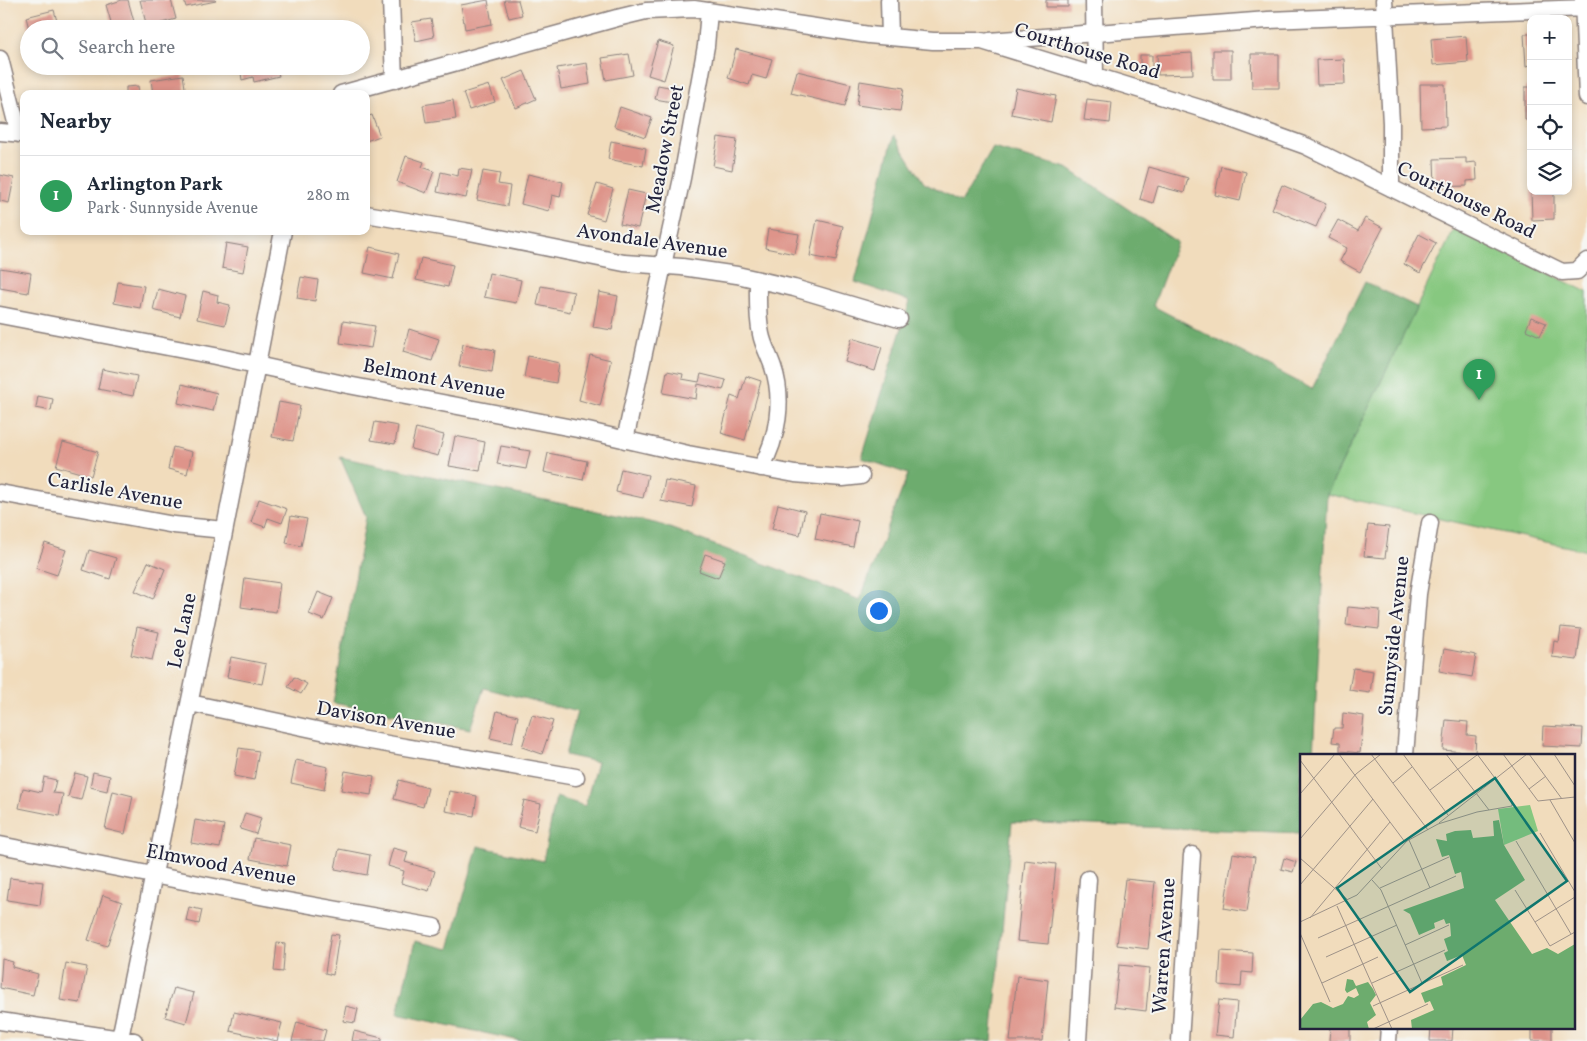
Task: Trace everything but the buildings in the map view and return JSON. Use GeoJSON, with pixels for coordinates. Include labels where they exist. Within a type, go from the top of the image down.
{"type":"FeatureCollection","features":[{"type":"Feature","properties":{"kind":"street"},"geometry":{"type":"LineString","coordinates":[[391,0],[394,80]]}},
{"type":"Feature","properties":{"kind":"street"},"geometry":{"type":"LineString","coordinates":[[890,0],[890,37]]}},
{"type":"Feature","properties":{"kind":"street"},"geometry":{"type":"LineString","coordinates":[[1094,0],[1095,77]]}},
{"type":"Feature","properties":{"kind":"street"},"geometry":{"type":"LineString","coordinates":[[1384,0],[1391,123],[1391,188]]}},
{"type":"Feature","properties":{"kind":"street","name":"Courthouse Road"},"geometry":{"type":"LineString","coordinates":[[356,90],[617,18],[675,4],[709,11],[890,37],[933,41],[982,41],[1262,129],[1306,146],[1562,272],[1577,272],[1586,263]]}},
{"type":"Feature","properties":{"kind":"street"},"geometry":{"type":"LineString","coordinates":[[982,41],[1268,20],[1385,16],[1504,6],[1585,5],[1587,97]]}},
{"type":"Feature","properties":{"kind":"street","name":"Meadow Street"},"geometry":{"type":"LineString","coordinates":[[625,440],[664,266],[706,46],[709,11]]}},
{"type":"Feature","properties":{"kind":"street"},"geometry":{"type":"LineString","coordinates":[[0,59],[20,130]]}},
{"type":"Feature","properties":{"kind":"street"},"geometry":{"type":"LineString","coordinates":[[0,132],[20,134]]}},
{"type":"Feature","properties":{"kind":"street","name":"Avondale Avenue"},"geometry":{"type":"LineString","coordinates":[[370,215],[465,231],[624,263],[691,268],[758,280],[794,288],[899,320]]}},
{"type":"Feature","properties":{"kind":"street","name":"Lee Lane"},"geometry":{"type":"LineString","coordinates":[[127,1040],[153,874],[190,703],[282,235]]}},
{"type":"Feature","properties":{"kind":"street"},"geometry":{"type":"LineString","coordinates":[[758,280],[758,316],[763,343],[774,368],[777,405],[776,433],[761,468]]}},
{"type":"Feature","properties":{"kind":"street","name":"Belmont Avenue"},"geometry":{"type":"LineString","coordinates":[[0,315],[257,364],[357,387],[761,468],[820,477],[861,476]]}},
{"type":"Feature","properties":{"kind":"street","name":"Carlisle Avenue"},"geometry":{"type":"LineString","coordinates":[[0,493],[174,525],[224,530]]}},
{"type":"Feature","properties":{"kind":"street","name":"Sunnyside Avenue"},"geometry":{"type":"LineString","coordinates":[[1405,754],[1418,594],[1430,523]]}},
{"type":"Feature","properties":{"kind":"street","name":"Davison Avenue"},"geometry":{"type":"LineString","coordinates":[[190,703],[360,739],[576,777]]}},
{"type":"Feature","properties":{"kind":"street","name":"Elmwood Avenue"},"geometry":{"type":"LineString","coordinates":[[0,845],[434,927]]}},
{"type":"Feature","properties":{"kind":"street","name":"Warren Avenue"},"geometry":{"type":"LineString","coordinates":[[1180,1041],[1192,855]]}},
{"type":"Feature","properties":{"kind":"street"},"geometry":{"type":"LineString","coordinates":[[1078,1041],[1088,879]]}},
{"type":"Feature","properties":{"kind":"street"},"geometry":{"type":"LineString","coordinates":[[0,1021],[127,1040]]}},
{"type":"Feature","properties":{"kind":"street"},"geometry":{"type":"LineString","coordinates":[[1388,1041],[1389,1028]]}},
{"type":"Feature","properties":{"kind":"green space"},"geometry":{"type":"Polygon","coordinates":[[[894,135],[924,183],[961,202],[993,148],[1067,168],[1177,242],[1153,306],[1312,389],[1365,282],[1417,307],[1327,494],[1313,754],[1300,754],[1300,833],[1012,822],[992,1041],[521,1041],[397,1014],[415,941],[449,949],[478,846],[543,861],[556,797],[585,806],[597,762],[565,755],[577,712],[484,688],[470,729],[333,703],[366,517],[340,457],[659,524],[860,600],[908,474],[862,458],[910,301],[855,282],[894,135]]]}},
{"type":"Feature","properties":{"kind":"green space"},"geometry":{"type":"Polygon","coordinates":[[[1455,227],[1587,292],[1587,551],[1327,494],[1455,227]]]}},
{"type":"Feature","properties":{"kind":"place","name":"Arlington Park"},"geometry":{"type":"Point","coordinates":[1479,400]}}]}
